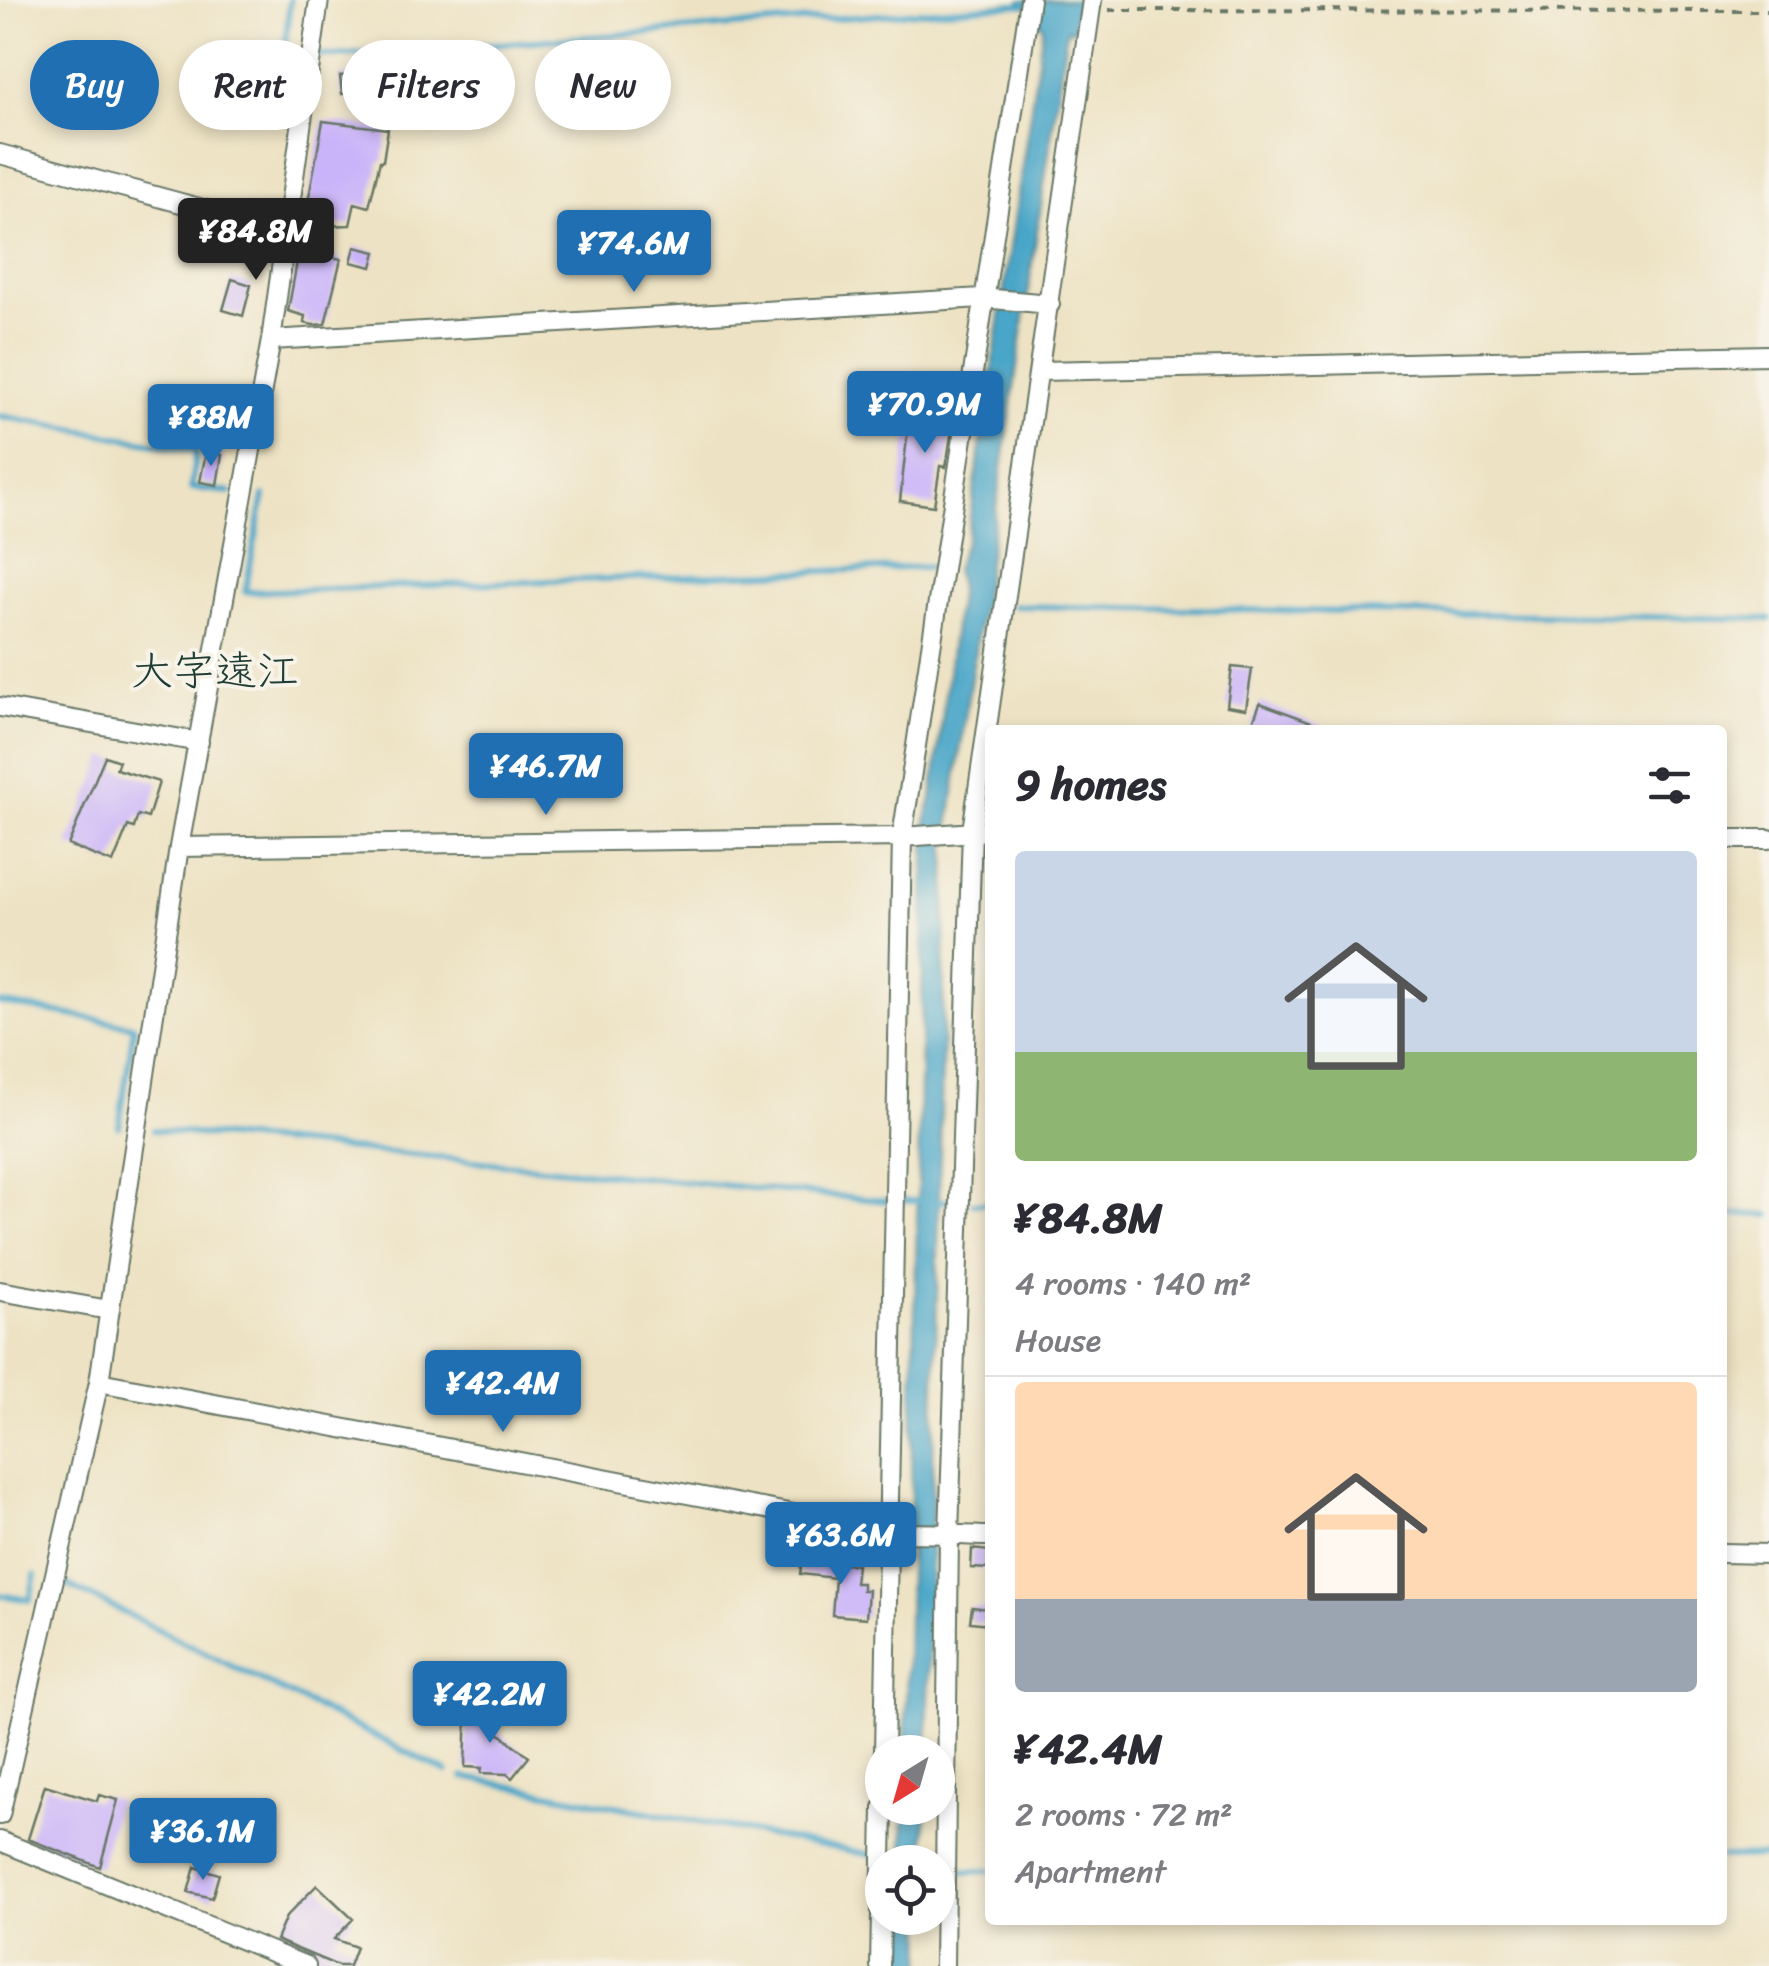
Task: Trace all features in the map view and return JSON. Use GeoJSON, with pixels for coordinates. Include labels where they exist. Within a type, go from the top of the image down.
{"type":"FeatureCollection","features":[{"type":"Feature","properties":{"kind":"street"},"geometry":{"type":"LineString","coordinates":[[0,1815],[98,1382],[179,847],[271,340],[319,0]]}},
{"type":"Feature","properties":{"kind":"street"},"geometry":{"type":"LineString","coordinates":[[995,725],[1040,370],[1044,304],[1092,5]]}},
{"type":"Feature","properties":{"kind":"street"},"geometry":{"type":"LineString","coordinates":[[885,1735],[893,1532],[908,837],[990,298],[1029,6]]}},
{"type":"Feature","properties":{"kind":"street"},"geometry":{"type":"LineString","coordinates":[[0,154],[288,232]]}},
{"type":"Feature","properties":{"kind":"street"},"geometry":{"type":"LineString","coordinates":[[271,340],[990,298],[1044,304]]}},
{"type":"Feature","properties":{"kind":"street"},"geometry":{"type":"LineString","coordinates":[[1040,370],[1769,355]]}},
{"type":"Feature","properties":{"kind":"street"},"geometry":{"type":"LineString","coordinates":[[0,708],[199,742]]}},
{"type":"Feature","properties":{"kind":"street"},"geometry":{"type":"LineString","coordinates":[[944,1966],[943,1533],[985,800]]}},
{"type":"Feature","properties":{"kind":"street"},"geometry":{"type":"LineString","coordinates":[[179,847],[908,837],[981,831]]}},
{"type":"Feature","properties":{"kind":"street"},"geometry":{"type":"LineString","coordinates":[[1727,839],[1769,840]]}},
{"type":"Feature","properties":{"kind":"street"},"geometry":{"type":"LineString","coordinates":[[0,1290],[110,1310]]}},
{"type":"Feature","properties":{"kind":"street"},"geometry":{"type":"LineString","coordinates":[[98,1382],[893,1532],[985,1536]]}},
{"type":"Feature","properties":{"kind":"street"},"geometry":{"type":"LineString","coordinates":[[1727,1553],[1769,1554]]}},
{"type":"Feature","properties":{"kind":"street"},"geometry":{"type":"LineString","coordinates":[[880,1966],[882,1825]]}},
{"type":"Feature","properties":{"kind":"street"},"geometry":{"type":"LineString","coordinates":[[0,1841],[306,1966]]}},
{"type":"Feature","properties":{"kind":"path"},"geometry":{"type":"LineString","coordinates":[[1092,5],[1769,11]]}},
{"type":"Feature","properties":{"kind":"water"},"geometry":{"type":"Polygon","coordinates":[[[1078,0],[1073,31],[1067,30],[947,840],[927,1735],[905,1735],[926,820],[959,587],[955,569],[967,537],[1043,26],[1038,24],[1040,9],[1020,6],[1020,1],[1078,0]]]}},
{"type":"Feature","properties":{"kind":"water"},"geometry":{"type":"Polygon","coordinates":[[[904,1825],[926,1825],[925,1845],[903,1845],[904,1825]]]}},
{"type":"Feature","properties":{"kind":"water"},"geometry":{"type":"Polygon","coordinates":[[[902,1935],[924,1935],[923,1966],[901,1966],[902,1935]]]}},
{"type":"Feature","properties":{"kind":"building"},"geometry":{"type":"Polygon","coordinates":[[[323,121],[342,123],[342,130],[388,130],[369,207],[355,203],[350,225],[325,226],[318,254],[341,259],[325,324],[313,325],[304,323],[305,316],[288,311],[323,121]]]}},
{"type":"Feature","properties":{"kind":"building"},"geometry":{"type":"Polygon","coordinates":[[[355,247],[376,252],[372,267],[351,262],[355,247]]]}},
{"type":"Feature","properties":{"kind":"building"},"geometry":{"type":"Polygon","coordinates":[[[232,279],[251,285],[243,316],[223,310],[232,279]]]}},
{"type":"Feature","properties":{"kind":"building"},"geometry":{"type":"Polygon","coordinates":[[[197,392],[216,395],[209,438],[189,434],[197,392]]]}},
{"type":"Feature","properties":{"kind":"building"},"geometry":{"type":"Polygon","coordinates":[[[910,410],[954,417],[946,467],[940,466],[934,506],[900,501],[910,410]]]}},
{"type":"Feature","properties":{"kind":"building"},"geometry":{"type":"Polygon","coordinates":[[[206,452],[222,455],[217,485],[200,482],[206,452]]]}},
{"type":"Feature","properties":{"kind":"building"},"geometry":{"type":"Polygon","coordinates":[[[1232,667],[1252,669],[1246,709],[1227,706],[1232,667]]]}},
{"type":"Feature","properties":{"kind":"building"},"geometry":{"type":"Polygon","coordinates":[[[1260,703],[1320,725],[1252,725],[1260,703]]]}},
{"type":"Feature","properties":{"kind":"building"},"geometry":{"type":"Polygon","coordinates":[[[105,756],[119,761],[116,769],[159,782],[148,818],[138,815],[134,828],[128,826],[113,863],[68,845],[105,756]]]}},
{"type":"Feature","properties":{"kind":"building"},"geometry":{"type":"Polygon","coordinates":[[[972,1549],[985,1550],[985,1569],[971,1568],[972,1549]]]}},
{"type":"Feature","properties":{"kind":"building"},"geometry":{"type":"Polygon","coordinates":[[[802,1560],[857,1565],[855,1583],[862,1583],[862,1590],[868,1590],[866,1618],[832,1615],[835,1578],[800,1574],[802,1560]]]}},
{"type":"Feature","properties":{"kind":"building"},"geometry":{"type":"Polygon","coordinates":[[[972,1607],[985,1608],[985,1624],[970,1622],[972,1607]]]}},
{"type":"Feature","properties":{"kind":"building"},"geometry":{"type":"Polygon","coordinates":[[[467,1706],[491,1706],[490,1726],[529,1757],[512,1778],[465,1767],[467,1706]]]}},
{"type":"Feature","properties":{"kind":"building"},"geometry":{"type":"Polygon","coordinates":[[[45,1785],[97,1801],[99,1795],[118,1800],[100,1867],[28,1839],[45,1785]]]}},
{"type":"Feature","properties":{"kind":"building"},"geometry":{"type":"Polygon","coordinates":[[[195,1867],[219,1874],[212,1898],[188,1892],[195,1867]]]}},
{"type":"Feature","properties":{"kind":"building"},"geometry":{"type":"Polygon","coordinates":[[[317,1885],[353,1919],[334,1939],[356,1947],[349,1966],[338,1966],[276,1940],[286,1917],[317,1885]]]}},
{"type":"Feature","properties":{"kind":"waterway"},"geometry":{"type":"LineString","coordinates":[[290,0],[284,53],[333,56],[1027,4]]}},
{"type":"Feature","properties":{"kind":"waterway"},"geometry":{"type":"LineString","coordinates":[[0,416],[196,451],[191,488],[230,492]]}},
{"type":"Feature","properties":{"kind":"waterway"},"geometry":{"type":"LineString","coordinates":[[264,496],[245,592],[935,567]]}},
{"type":"Feature","properties":{"kind":"waterway"},"geometry":{"type":"LineString","coordinates":[[974,601],[998,604]]}},
{"type":"Feature","properties":{"kind":"waterway"},"geometry":{"type":"LineString","coordinates":[[1014,606],[1769,619]]}},
{"type":"Feature","properties":{"kind":"waterway"},"geometry":{"type":"LineString","coordinates":[[0,1003],[134,1026],[119,1127]]}},
{"type":"Feature","properties":{"kind":"waterway"},"geometry":{"type":"LineString","coordinates":[[154,1130],[886,1201]]}},
{"type":"Feature","properties":{"kind":"waterway"},"geometry":{"type":"LineString","coordinates":[[904,1201],[947,1201]]}},
{"type":"Feature","properties":{"kind":"waterway"},"geometry":{"type":"LineString","coordinates":[[973,1203],[985,1203]]}},
{"type":"Feature","properties":{"kind":"waterway"},"geometry":{"type":"LineString","coordinates":[[1727,1214],[1769,1215]]}},
{"type":"Feature","properties":{"kind":"waterway"},"geometry":{"type":"LineString","coordinates":[[0,1595],[30,1600],[35,1575]]}},
{"type":"Feature","properties":{"kind":"waterway"},"geometry":{"type":"LineString","coordinates":[[66,1584],[447,1772]]}},
{"type":"Feature","properties":{"kind":"waterway"},"geometry":{"type":"LineString","coordinates":[[463,1777],[865,1853]]}},
{"type":"Feature","properties":{"kind":"waterway"},"geometry":{"type":"LineString","coordinates":[[1727,1857],[1769,1856]]}},
{"type":"Feature","properties":{"kind":"waterway"},"geometry":{"type":"LineString","coordinates":[[956,1872],[985,1871]]}},
{"type":"Feature","properties":{"kind":"district","name":"大字遠江"},"geometry":{"type":"Point","coordinates":[215,671]}}]}
